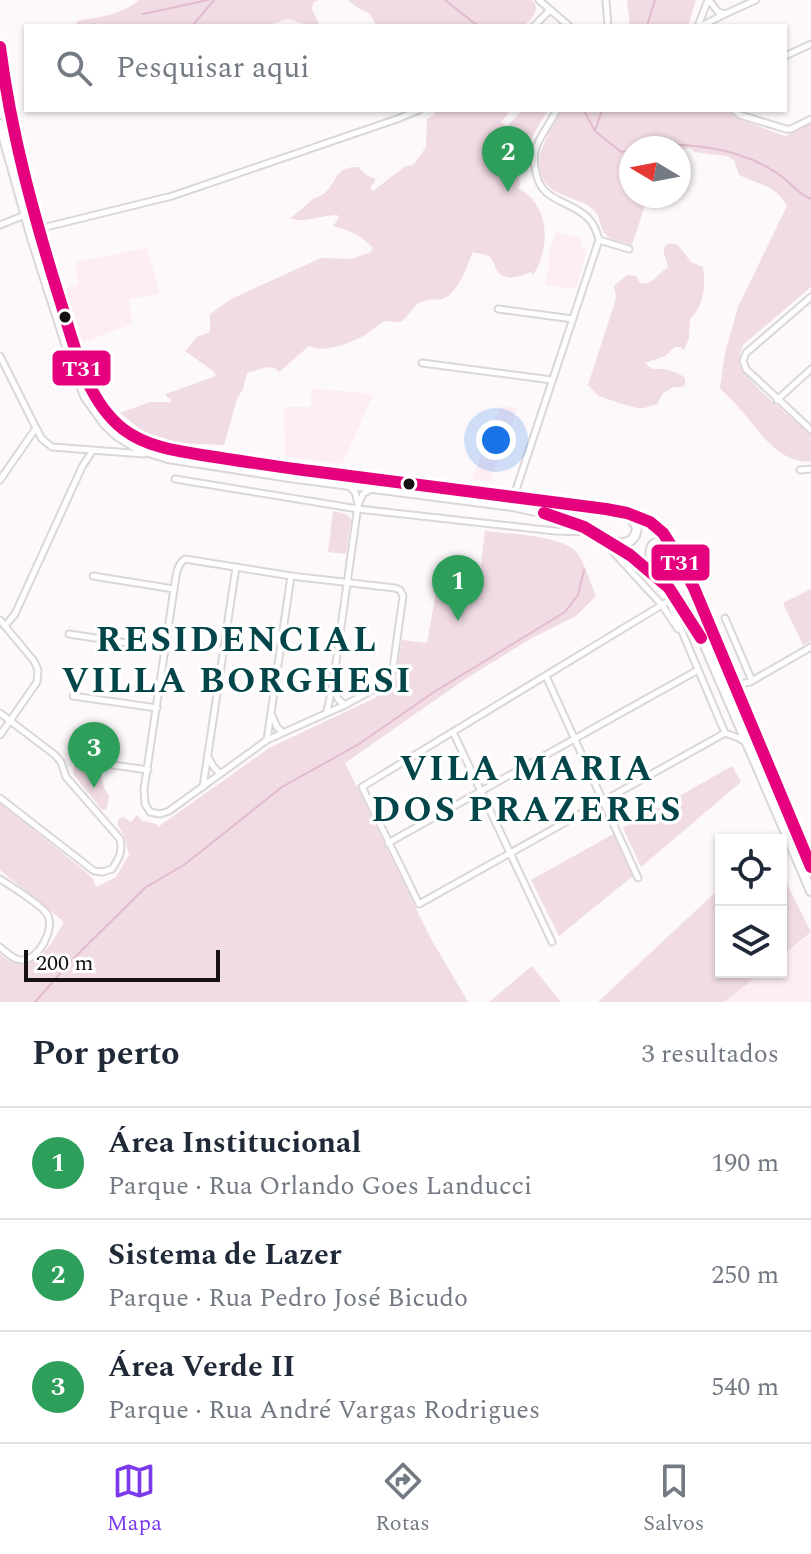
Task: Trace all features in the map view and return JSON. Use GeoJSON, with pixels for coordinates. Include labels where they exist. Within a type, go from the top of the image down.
{"type":"FeatureCollection","features":[{"type":"Feature","properties":{"kind":"main road"},"geometry":{"type":"LineString","coordinates":[[0,47],[24,185],[91,388],[113,420],[135,437],[161,447],[627,513],[650,522],[663,533],[694,588],[811,867]]}},
{"type":"Feature","properties":{"kind":"main road"},"geometry":{"type":"LineString","coordinates":[[0,81],[4,107],[11,124]]}},
{"type":"Feature","properties":{"kind":"main road"},"geometry":{"type":"LineString","coordinates":[[0,124],[58,322],[85,396],[98,416],[118,436],[153,455],[234,469],[512,506],[561,517],[623,544],[632,541],[637,527],[627,513]]}},
{"type":"Feature","properties":{"kind":"main road"},"geometry":{"type":"LineString","coordinates":[[606,539],[669,588],[672,599],[700,634],[811,891]]}},
{"type":"Feature","properties":{"kind":"main road"},"geometry":{"type":"LineString","coordinates":[[653,576],[650,548],[659,543],[672,547]]}},
{"type":"Feature","properties":{"kind":"street"},"geometry":{"type":"LineString","coordinates":[[606,0],[608,24]]}},
{"type":"Feature","properties":{"kind":"street"},"geometry":{"type":"LineString","coordinates":[[708,0],[718,12],[725,14]]}},
{"type":"Feature","properties":{"kind":"street"},"geometry":{"type":"LineString","coordinates":[[701,24],[708,0]]}},
{"type":"Feature","properties":{"kind":"street"},"geometry":{"type":"LineString","coordinates":[[704,24],[756,0]]}},
{"type":"Feature","properties":{"kind":"street"},"geometry":{"type":"LineString","coordinates":[[542,1],[567,24]]}},
{"type":"Feature","properties":{"kind":"street"},"geometry":{"type":"LineString","coordinates":[[536,24],[550,10]]}},
{"type":"Feature","properties":{"kind":"street"},"geometry":{"type":"LineString","coordinates":[[787,55],[811,44]]}},
{"type":"Feature","properties":{"kind":"street"},"geometry":{"type":"LineString","coordinates":[[38,229],[172,196],[414,112]]}},
{"type":"Feature","properties":{"kind":"street"},"geometry":{"type":"LineString","coordinates":[[513,497],[599,240],[588,217],[550,197],[537,176],[534,160],[537,144],[556,112]]}},
{"type":"Feature","properties":{"kind":"street"},"geometry":{"type":"LineString","coordinates":[[736,112],[786,129],[811,119]]}},
{"type":"Feature","properties":{"kind":"street"},"geometry":{"type":"LineString","coordinates":[[0,225],[25,214]]}},
{"type":"Feature","properties":{"kind":"street"},"geometry":{"type":"LineString","coordinates":[[599,240],[629,249]]}},
{"type":"Feature","properties":{"kind":"street"},"geometry":{"type":"LineString","coordinates":[[811,297],[746,353],[743,361],[746,369],[811,430]]}},
{"type":"Feature","properties":{"kind":"street"},"geometry":{"type":"LineString","coordinates":[[498,309],[573,319]]}},
{"type":"Feature","properties":{"kind":"street"},"geometry":{"type":"LineString","coordinates":[[0,356],[42,439],[52,447],[153,455]]}},
{"type":"Feature","properties":{"kind":"street"},"geometry":{"type":"LineString","coordinates":[[422,363],[552,380]]}},
{"type":"Feature","properties":{"kind":"street"},"geometry":{"type":"LineString","coordinates":[[777,400],[811,369]]}},
{"type":"Feature","properties":{"kind":"street"},"geometry":{"type":"LineString","coordinates":[[0,480],[36,428]]}},
{"type":"Feature","properties":{"kind":"street"},"geometry":{"type":"LineString","coordinates":[[73,450],[80,453],[82,467]]}},
{"type":"Feature","properties":{"kind":"street"},"geometry":{"type":"LineString","coordinates":[[5,626],[15,614],[82,467],[93,450]]}},
{"type":"Feature","properties":{"kind":"street"},"geometry":{"type":"LineString","coordinates":[[800,470],[811,469]]}},
{"type":"Feature","properties":{"kind":"street"},"geometry":{"type":"LineString","coordinates":[[175,479],[358,507],[555,531],[591,532]]}},
{"type":"Feature","properties":{"kind":"street"},"geometry":{"type":"LineString","coordinates":[[346,484],[355,492],[358,507]]}},
{"type":"Feature","properties":{"kind":"street"},"geometry":{"type":"LineString","coordinates":[[327,712],[358,507],[363,494],[373,488]]}},
{"type":"Feature","properties":{"kind":"street"},"geometry":{"type":"LineString","coordinates":[[606,539],[614,553],[662,605],[685,640]]}},
{"type":"Feature","properties":{"kind":"street"},"geometry":{"type":"LineString","coordinates":[[185,559],[291,576],[400,590],[403,596],[390,678],[345,705],[267,740],[169,811],[160,814],[150,812],[145,804],[144,789],[180,562],[185,559]]}},
{"type":"Feature","properties":{"kind":"street"},"geometry":{"type":"LineString","coordinates":[[203,787],[236,567]]}},
{"type":"Feature","properties":{"kind":"street"},"geometry":{"type":"LineString","coordinates":[[93,576],[174,589]]}},
{"type":"Feature","properties":{"kind":"street"},"geometry":{"type":"LineString","coordinates":[[267,740],[291,576]]}},
{"type":"Feature","properties":{"kind":"street"},"geometry":{"type":"LineString","coordinates":[[725,733],[419,904],[362,787],[672,599],[685,640],[725,733],[739,738],[748,746]]}},
{"type":"Feature","properties":{"kind":"street"},"geometry":{"type":"LineString","coordinates":[[725,618],[751,682]]}},
{"type":"Feature","properties":{"kind":"street"},"geometry":{"type":"LineString","coordinates":[[0,620],[34,661],[39,674],[37,682],[0,735]]}},
{"type":"Feature","properties":{"kind":"street"},"geometry":{"type":"LineString","coordinates":[[69,634],[165,649]]}},
{"type":"Feature","properties":{"kind":"street"},"geometry":{"type":"LineString","coordinates":[[740,701],[744,688],[751,682],[811,647]]}},
{"type":"Feature","properties":{"kind":"street"},"geometry":{"type":"LineString","coordinates":[[388,843],[698,670]]}},
{"type":"Feature","properties":{"kind":"street"},"geometry":{"type":"LineString","coordinates":[[546,676],[638,878]]}},
{"type":"Feature","properties":{"kind":"street"},"geometry":{"type":"LineString","coordinates":[[732,680],[740,684],[751,682]]}},
{"type":"Feature","properties":{"kind":"street"},"geometry":{"type":"LineString","coordinates":[[333,684],[338,699],[345,705]]}},
{"type":"Feature","properties":{"kind":"street"},"geometry":{"type":"LineString","coordinates":[[73,696],[157,708]]}},
{"type":"Feature","properties":{"kind":"street"},"geometry":{"type":"LineString","coordinates":[[0,713],[61,762],[66,777],[120,839],[121,856],[112,869],[94,871],[0,798]]}},
{"type":"Feature","properties":{"kind":"street"},"geometry":{"type":"LineString","coordinates":[[271,713],[282,732]]}},
{"type":"Feature","properties":{"kind":"street"},"geometry":{"type":"LineString","coordinates":[[453,732],[552,942]]}},
{"type":"Feature","properties":{"kind":"street"},"geometry":{"type":"LineString","coordinates":[[208,752],[220,774]]}},
{"type":"Feature","properties":{"kind":"street"},"geometry":{"type":"LineString","coordinates":[[78,760],[148,770]]}},
{"type":"Feature","properties":{"kind":"street"},"geometry":{"type":"LineString","coordinates":[[0,879],[47,915],[49,924],[41,947],[31,957],[16,959],[0,947]]}},
{"type":"Feature","properties":{"kind":"shaded area"},"geometry":{"type":"Polygon","coordinates":[[[139,0],[318,0],[313,3],[312,9],[319,24],[303,24],[288,19],[273,24],[76,24],[77,21],[102,17],[139,0]]]}},
{"type":"Feature","properties":{"kind":"shaded area"},"geometry":{"type":"Polygon","coordinates":[[[348,0],[532,0],[536,7],[526,24],[376,24],[369,13],[348,0]]]}},
{"type":"Feature","properties":{"kind":"shaded area"},"geometry":{"type":"Polygon","coordinates":[[[627,0],[696,0],[689,24],[630,24],[627,0]]]}},
{"type":"Feature","properties":{"kind":"shaded area"},"geometry":{"type":"Polygon","coordinates":[[[509,112],[501,122],[507,127],[520,112],[547,112],[512,171],[518,174],[518,188],[529,195],[542,216],[545,240],[533,275],[531,272],[506,277],[498,272],[489,256],[473,252],[453,292],[442,299],[420,302],[402,321],[383,322],[339,346],[322,349],[309,346],[279,372],[267,367],[247,373],[224,445],[178,443],[144,432],[120,413],[150,402],[171,402],[166,394],[216,376],[185,351],[197,337],[210,332],[210,314],[231,299],[321,258],[351,259],[371,252],[372,247],[363,239],[333,226],[339,218],[337,215],[307,220],[290,218],[328,190],[344,169],[358,167],[375,179],[370,188],[373,191],[404,167],[414,164],[426,147],[427,119],[435,114],[509,112]]]}},
{"type":"Feature","properties":{"kind":"shaded area"},"geometry":{"type":"Polygon","coordinates":[[[561,112],[729,112],[785,136],[811,123],[811,287],[743,345],[739,358],[751,380],[811,435],[811,462],[789,457],[771,445],[720,388],[725,353],[738,307],[787,206],[783,199],[772,190],[739,175],[734,160],[694,152],[691,136],[619,136],[619,208],[644,208],[632,245],[608,237],[593,209],[553,190],[545,181],[540,172],[540,161],[546,139],[561,112]]]}},
{"type":"Feature","properties":{"kind":"shaded area"},"geometry":{"type":"Polygon","coordinates":[[[556,232],[582,238],[580,246],[587,249],[576,289],[545,285],[550,264],[548,258],[556,232]]]}},
{"type":"Feature","properties":{"kind":"shaded area"},"geometry":{"type":"Polygon","coordinates":[[[669,243],[678,245],[691,262],[703,267],[703,295],[690,319],[689,338],[684,350],[675,347],[665,356],[645,363],[652,369],[669,370],[682,376],[685,385],[663,393],[657,404],[644,408],[599,396],[588,385],[614,305],[614,286],[627,275],[636,276],[644,284],[655,279],[668,267],[664,251],[669,243]]]}},
{"type":"Feature","properties":{"kind":"shaded area"},"geometry":{"type":"Polygon","coordinates":[[[147,248],[160,294],[129,299],[132,324],[82,343],[66,288],[78,284],[76,262],[147,248]]]}},
{"type":"Feature","properties":{"kind":"shaded area"},"geometry":{"type":"Polygon","coordinates":[[[311,389],[359,392],[373,396],[342,464],[285,456],[284,407],[311,407],[311,389]]]}},
{"type":"Feature","properties":{"kind":"shaded area"},"geometry":{"type":"Polygon","coordinates":[[[500,406],[518,408],[490,482],[472,480],[500,406]]]}},
{"type":"Feature","properties":{"kind":"shaded area"},"geometry":{"type":"Polygon","coordinates":[[[333,511],[351,520],[346,554],[328,552],[333,511]]]}},
{"type":"Feature","properties":{"kind":"shaded area"},"geometry":{"type":"Polygon","coordinates":[[[485,531],[535,536],[571,548],[581,559],[596,596],[576,616],[532,638],[464,680],[345,763],[430,937],[468,1002],[0,1002],[0,954],[11,962],[31,963],[46,950],[64,922],[0,870],[0,803],[87,873],[96,887],[116,877],[129,855],[118,820],[123,817],[131,822],[137,815],[142,821],[157,824],[158,827],[269,748],[375,698],[395,684],[402,640],[427,643],[436,592],[477,598],[485,531]]]}},
{"type":"Feature","properties":{"kind":"shaded area"},"geometry":{"type":"Polygon","coordinates":[[[811,589],[811,641],[803,645],[783,603],[811,589]]]}},
{"type":"Feature","properties":{"kind":"shaded area"},"geometry":{"type":"Polygon","coordinates":[[[80,763],[100,771],[109,795],[107,809],[102,810],[73,774],[74,764],[80,763]]]}},
{"type":"Feature","properties":{"kind":"shaded area"},"geometry":{"type":"Polygon","coordinates":[[[732,766],[741,782],[641,867],[623,828],[732,766]]]}},
{"type":"Feature","properties":{"kind":"shaded area"},"geometry":{"type":"Polygon","coordinates":[[[615,833],[634,875],[559,936],[531,880],[615,833]]]}},
{"type":"Feature","properties":{"kind":"shaded area"},"geometry":{"type":"Polygon","coordinates":[[[787,884],[811,932],[787,952],[787,884]]]}},
{"type":"Feature","properties":{"kind":"shaded area"},"geometry":{"type":"Polygon","coordinates":[[[715,893],[715,978],[754,978],[724,1002],[598,1002],[715,893]]]}},
{"type":"Feature","properties":{"kind":"shaded area"},"geometry":{"type":"Polygon","coordinates":[[[811,934],[811,1002],[724,1002],[754,978],[787,978],[787,952],[811,934]]]}},
{"type":"Feature","properties":{"kind":"shaded area"},"geometry":{"type":"Polygon","coordinates":[[[532,966],[561,1002],[489,1002],[532,966]]]}},
{"type":"Feature","properties":{"kind":"waterway"},"geometry":{"type":"LineString","coordinates":[[143,14],[208,0]]}},
{"type":"Feature","properties":{"kind":"waterway"},"geometry":{"type":"LineString","coordinates":[[194,24],[214,0]]}},
{"type":"Feature","properties":{"kind":"waterway"},"geometry":{"type":"LineString","coordinates":[[445,0],[475,24]]}},
{"type":"Feature","properties":{"kind":"waterway"},"geometry":{"type":"LineString","coordinates":[[648,24],[655,0]]}},
{"type":"Feature","properties":{"kind":"waterway"},"geometry":{"type":"LineString","coordinates":[[585,112],[595,131],[619,150]]}},
{"type":"Feature","properties":{"kind":"waterway"},"geometry":{"type":"LineString","coordinates":[[595,131],[601,112]]}},
{"type":"Feature","properties":{"kind":"waterway"},"geometry":{"type":"LineString","coordinates":[[691,146],[713,148],[750,159],[781,176],[811,199]]}},
{"type":"Feature","properties":{"kind":"waterway"},"geometry":{"type":"LineString","coordinates":[[35,1002],[73,959],[146,887],[184,865],[282,787],[359,744],[434,692],[565,612],[578,595],[584,570]]}},
{"type":"Feature","properties":{"kind":"transit line","name":"T31"},"geometry":{"type":"LineString","coordinates":[[0,47],[17,143],[50,269],[82,370],[110,417],[133,436],[179,451],[606,509],[650,522],[663,533],[694,588],[811,867]]}},
{"type":"Feature","properties":{"kind":"transit line","name":"T31"},"geometry":{"type":"LineString","coordinates":[[544,513],[584,527],[630,555],[669,588],[701,638]]}},
{"type":"Feature","properties":{"kind":"place","name":"Sistema de Lazer"},"geometry":{"type":"Point","coordinates":[508,192]}},
{"type":"Feature","properties":{"kind":"place","name":"Área Institucional"},"geometry":{"type":"Point","coordinates":[458,621]}},
{"type":"Feature","properties":{"kind":"place","name":"Área Verde II"},"geometry":{"type":"Point","coordinates":[94,788]}},
{"type":"Feature","properties":{"kind":"district","name":"RESIDENCIAL VILLA BORGHESI"},"geometry":{"type":"Point","coordinates":[237,660]}},
{"type":"Feature","properties":{"kind":"district","name":"VILA MARIA DOS PRAZERES"},"geometry":{"type":"Point","coordinates":[527,790]}}]}
